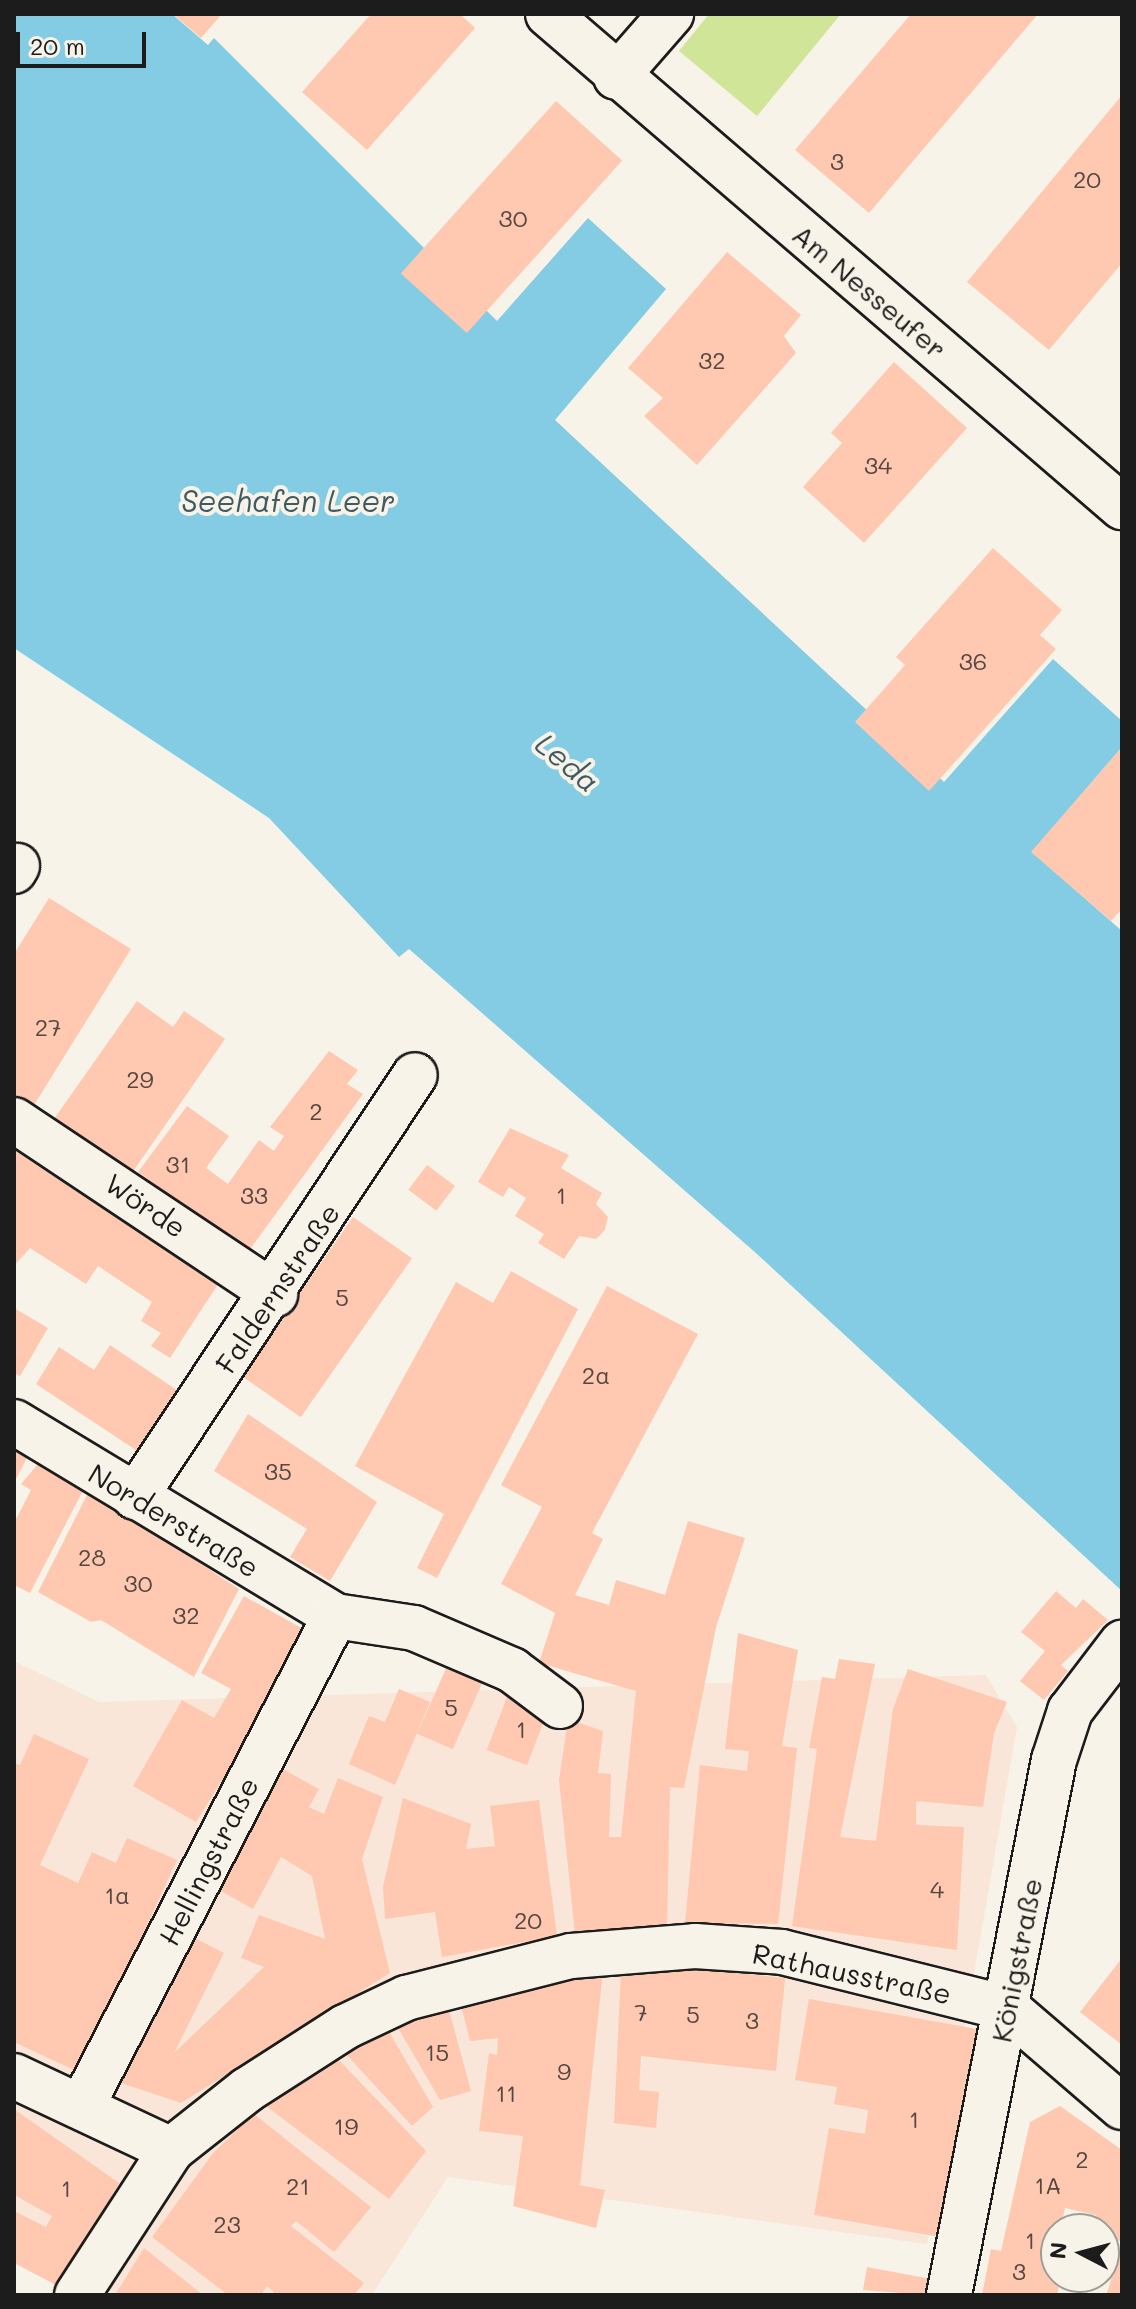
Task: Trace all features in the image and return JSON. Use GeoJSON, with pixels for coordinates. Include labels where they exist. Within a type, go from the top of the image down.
{"type":"FeatureCollection","features":[{"type":"Feature","properties":{"kind":"street","name":"Am Nesseufer"},"geometry":{"type":"LineString","coordinates":[[548,14],[616,77],[1122,507]]}},
{"type":"Feature","properties":{"kind":"street"},"geometry":{"type":"LineString","coordinates":[[616,77],[671,14]]}},
{"type":"Feature","properties":{"kind":"street","name":"Faldernstraße"},"geometry":{"type":"LineString","coordinates":[[135,1497],[275,1294],[415,1075]]}},
{"type":"Feature","properties":{"kind":"street","name":"Wörde"},"geometry":{"type":"LineString","coordinates":[[14,1120],[275,1294]]}},
{"type":"Feature","properties":{"kind":"street","name":"Norderstraße"},"geometry":{"type":"LineString","coordinates":[[14,1422],[335,1616]]}},
{"type":"Feature","properties":{"kind":"street"},"geometry":{"type":"LineString","coordinates":[[335,1616],[414,1628],[512,1670],[560,1706]]}},
{"type":"Feature","properties":{"kind":"street","name":"Hellingstraße"},"geometry":{"type":"LineString","coordinates":[[82,2106],[335,1616]]}},
{"type":"Feature","properties":{"kind":"street","name":"Königstraße"},"geometry":{"type":"LineString","coordinates":[[949,2295],[1054,1760],[1070,1711],[1122,1643]]}},
{"type":"Feature","properties":{"kind":"street","name":"Rathausstraße"},"geometry":{"type":"LineString","coordinates":[[171,2150],[345,2027],[447,1984],[571,1956],[695,1946],[782,1952],[1007,2008]]}},
{"type":"Feature","properties":{"kind":"street"},"geometry":{"type":"LineString","coordinates":[[1007,2008],[1122,2107]]}},
{"type":"Feature","properties":{"kind":"street"},"geometry":{"type":"LineString","coordinates":[[14,2076],[171,2150],[77,2295]]}},
{"type":"Feature","properties":{"kind":"shaded area"},"geometry":{"type":"Polygon","coordinates":[[[14,1661],[99,1702],[986,1675],[1017,1727],[927,2244],[448,2177],[372,2295],[118,2295],[14,2259],[14,1661]]]}},
{"type":"Feature","properties":{"kind":"green space"},"geometry":{"type":"Polygon","coordinates":[[[709,14],[841,14],[757,116],[679,51],[709,14]]]}},
{"type":"Feature","properties":{"kind":"water","name":"Seehafen Leer"},"geometry":{"type":"Polygon","coordinates":[[[14,14],[172,14],[208,45],[214,38],[497,321],[588,218],[666,289],[555,420],[944,782],[1053,659],[1122,721],[1122,747],[1032,852],[1122,931],[1122,1591],[757,1254],[409,949],[399,957],[269,818],[14,648],[14,14]]]}},
{"type":"Feature","properties":{"kind":"building"},"geometry":{"type":"Polygon","coordinates":[[[173,14],[222,14],[201,38],[173,14]]]}},
{"type":"Feature","properties":{"kind":"building"},"geometry":{"type":"Polygon","coordinates":[[[371,14],[460,14],[475,28],[367,150],[302,92],[371,14]]]}},
{"type":"Feature","properties":{"kind":"building"},"geometry":{"type":"Polygon","coordinates":[[[911,14],[1038,14],[869,213],[795,150],[911,14]]]}},
{"type":"Feature","properties":{"kind":"building"},"geometry":{"type":"Polygon","coordinates":[[[1122,95],[1122,263],[1049,350],[967,282],[1122,95]]]}},
{"type":"Feature","properties":{"kind":"building"},"geometry":{"type":"Polygon","coordinates":[[[556,101],[622,161],[467,333],[401,273],[556,101]]]}},
{"type":"Feature","properties":{"kind":"building"},"geometry":{"type":"Polygon","coordinates":[[[727,252],[801,315],[784,336],[796,353],[697,465],[644,416],[663,398],[628,368],[727,252]]]}},
{"type":"Feature","properties":{"kind":"building"},"geometry":{"type":"Polygon","coordinates":[[[894,362],[967,428],[864,543],[803,487],[842,443],[831,433],[894,362]]]}},
{"type":"Feature","properties":{"kind":"building"},"geometry":{"type":"Polygon","coordinates":[[[993,548],[1062,610],[1040,635],[1056,649],[929,791],[855,722],[905,665],[896,657],[993,548]]]}},
{"type":"Feature","properties":{"kind":"building"},"geometry":{"type":"Polygon","coordinates":[[[1122,747],[1122,909],[1111,921],[1031,852],[1122,747]]]}},
{"type":"Feature","properties":{"kind":"building"},"geometry":{"type":"Polygon","coordinates":[[[49,898],[131,949],[31,1110],[14,1099],[14,954],[49,898]]]}},
{"type":"Feature","properties":{"kind":"building"},"geometry":{"type":"Polygon","coordinates":[[[137,1001],[173,1027],[184,1011],[225,1039],[132,1173],[54,1119],[137,1001]]]}},
{"type":"Feature","properties":{"kind":"building"},"geometry":{"type":"Polygon","coordinates":[[[329,1051],[358,1070],[347,1084],[363,1094],[248,1252],[138,1172],[187,1106],[229,1136],[206,1168],[228,1184],[259,1140],[274,1151],[284,1136],[270,1127],[329,1051]]]}},
{"type":"Feature","properties":{"kind":"building"},"geometry":{"type":"Polygon","coordinates":[[[510,1128],[569,1155],[561,1168],[602,1193],[596,1204],[608,1217],[605,1230],[596,1239],[579,1236],[564,1259],[538,1243],[544,1234],[515,1216],[526,1198],[509,1187],[503,1197],[478,1182],[510,1128]]]}},
{"type":"Feature","properties":{"kind":"building"},"geometry":{"type":"Polygon","coordinates":[[[14,1150],[218,1284],[170,1358],[151,1346],[161,1333],[141,1321],[152,1302],[98,1266],[86,1284],[30,1248],[14,1266],[14,1150]]]}},
{"type":"Feature","properties":{"kind":"building"},"geometry":{"type":"Polygon","coordinates":[[[427,1165],[455,1186],[436,1211],[408,1190],[427,1165]]]}},
{"type":"Feature","properties":{"kind":"building"},"geometry":{"type":"Polygon","coordinates":[[[353,1217],[412,1258],[301,1417],[242,1376],[353,1217]]]}},
{"type":"Feature","properties":{"kind":"building"},"geometry":{"type":"Polygon","coordinates":[[[511,1271],[578,1309],[437,1578],[417,1568],[444,1514],[355,1466],[456,1282],[493,1303],[511,1271]]]}},
{"type":"Feature","properties":{"kind":"building"},"geometry":{"type":"Polygon","coordinates":[[[607,1286],[698,1334],[592,1533],[603,1539],[575,1595],[609,1605],[616,1580],[665,1595],[688,1521],[745,1538],[716,1627],[684,1788],[670,1787],[667,1925],[575,1934],[559,1780],[568,1719],[603,1731],[598,1773],[611,1774],[609,1837],[621,1837],[636,1691],[539,1663],[555,1613],[501,1584],[542,1507],[501,1485],[607,1286]]]}},
{"type":"Feature","properties":{"kind":"building"},"geometry":{"type":"Polygon","coordinates":[[[14,1308],[48,1328],[20,1376],[14,1373],[14,1308]]]}},
{"type":"Feature","properties":{"kind":"building"},"geometry":{"type":"Polygon","coordinates":[[[110,1345],[193,1401],[154,1462],[36,1384],[59,1347],[94,1370],[110,1345]]]}},
{"type":"Feature","properties":{"kind":"building"},"geometry":{"type":"Polygon","coordinates":[[[248,1414],[377,1502],[330,1581],[290,1557],[307,1529],[214,1471],[248,1414]]]}},
{"type":"Feature","properties":{"kind":"building"},"geometry":{"type":"Polygon","coordinates":[[[14,1447],[29,1454],[14,1483],[14,1447]]]}},
{"type":"Feature","properties":{"kind":"building"},"geometry":{"type":"Polygon","coordinates":[[[43,1458],[88,1481],[30,1593],[14,1585],[14,1523],[31,1490],[21,1484],[43,1458]]]}},
{"type":"Feature","properties":{"kind":"building"},"geometry":{"type":"Polygon","coordinates":[[[89,1491],[239,1589],[194,1677],[101,1620],[91,1622],[38,1592],[89,1491]]]}},
{"type":"Feature","properties":{"kind":"building"},"geometry":{"type":"Polygon","coordinates":[[[1056,1591],[1076,1608],[1083,1599],[1108,1620],[1061,1665],[1068,1671],[1044,1700],[1020,1681],[1045,1651],[1021,1632],[1056,1591]]]}},
{"type":"Feature","properties":{"kind":"building"},"geometry":{"type":"Polygon","coordinates":[[[244,1596],[314,1635],[196,1822],[133,1786],[182,1700],[214,1718],[231,1689],[201,1673],[244,1596]]]}},
{"type":"Feature","properties":{"kind":"building"},"geometry":{"type":"Polygon","coordinates":[[[738,1633],[798,1650],[782,1746],[797,1748],[778,1924],[685,1923],[700,1765],[747,1771],[749,1751],[725,1749],[738,1633]]]}},
{"type":"Feature","properties":{"kind":"building"},"geometry":{"type":"Polygon","coordinates":[[[839,1659],[875,1664],[840,1837],[876,1841],[893,1709],[908,1669],[1007,1702],[994,1733],[983,1807],[916,1801],[916,1825],[964,1827],[957,1950],[792,1926],[817,1749],[809,1748],[822,1677],[835,1679],[839,1659]]]}},
{"type":"Feature","properties":{"kind":"building"},"geometry":{"type":"Polygon","coordinates":[[[448,1664],[484,1680],[453,1749],[417,1733],[448,1664]]]}},
{"type":"Feature","properties":{"kind":"building"},"geometry":{"type":"Polygon","coordinates":[[[399,1689],[430,1702],[395,1785],[349,1764],[369,1716],[385,1722],[399,1689]]]}},
{"type":"Feature","properties":{"kind":"building"},"geometry":{"type":"Polygon","coordinates":[[[509,1692],[549,1707],[527,1765],[487,1750],[509,1692]]]}},
{"type":"Feature","properties":{"kind":"building"},"geometry":{"type":"Polygon","coordinates":[[[34,1734],[89,1759],[40,1865],[78,1883],[92,1852],[116,1863],[127,1838],[177,1860],[135,1951],[145,1956],[89,2077],[14,2042],[14,1763],[20,1765],[34,1734]]]}},
{"type":"Feature","properties":{"kind":"building"},"geometry":{"type":"Polygon","coordinates":[[[279,1767],[319,1789],[309,1807],[324,1814],[338,1778],[383,1797],[362,1859],[390,1973],[181,2103],[109,2079],[183,1932],[224,1953],[174,2053],[264,1967],[241,1958],[259,1915],[325,1939],[312,1876],[281,1857],[253,1909],[212,1886],[279,1767]]]}},
{"type":"Feature","properties":{"kind":"building"},"geometry":{"type":"Polygon","coordinates":[[[403,1798],[471,1824],[466,1849],[495,1846],[490,1806],[539,1800],[557,1936],[442,1957],[435,1912],[385,1919],[383,1887],[403,1798]]]}},
{"type":"Feature","properties":{"kind":"building"},"geometry":{"type":"Polygon","coordinates":[[[1122,1958],[1122,2045],[1080,2012],[1122,1958]]]}},
{"type":"Feature","properties":{"kind":"building"},"geometry":{"type":"Polygon","coordinates":[[[667,1966],[785,1978],[776,2071],[641,2056],[639,2090],[659,2092],[656,2128],[614,2123],[621,1970],[667,1966]]]}},
{"type":"Feature","properties":{"kind":"building"},"geometry":{"type":"Polygon","coordinates":[[[603,1971],[580,2185],[605,2190],[596,2228],[513,2206],[523,2136],[479,2131],[489,2053],[497,2055],[498,2038],[470,2041],[459,1998],[603,1971]]]}},
{"type":"Feature","properties":{"kind":"building"},"geometry":{"type":"Polygon","coordinates":[[[809,1999],[977,2029],[940,2237],[814,2215],[829,2128],[865,2134],[868,2110],[834,2104],[837,2087],[795,2080],[809,1999]]]}},
{"type":"Feature","properties":{"kind":"building"},"geometry":{"type":"Polygon","coordinates":[[[447,2003],[471,2091],[440,2100],[398,2028],[447,2003]]]}},
{"type":"Feature","properties":{"kind":"building"},"geometry":{"type":"Polygon","coordinates":[[[388,2030],[433,2107],[412,2126],[346,2054],[388,2030]]]}},
{"type":"Feature","properties":{"kind":"building"},"geometry":{"type":"Polygon","coordinates":[[[338,2059],[426,2151],[389,2199],[266,2106],[338,2059]]]}},
{"type":"Feature","properties":{"kind":"building"},"geometry":{"type":"Polygon","coordinates":[[[1060,2106],[1122,2150],[1122,2242],[1120,2213],[1087,2213],[1065,2208],[1064,2213],[1040,2213],[1040,2293],[1057,2295],[982,2295],[991,2249],[1001,2251],[1030,2122],[1060,2106]]]}},
{"type":"Feature","properties":{"kind":"building"},"geometry":{"type":"Polygon","coordinates":[[[14,2109],[119,2183],[60,2287],[14,2263],[14,2211],[46,2227],[52,2216],[14,2195],[14,2109]]]}},
{"type":"Feature","properties":{"kind":"building"},"geometry":{"type":"Polygon","coordinates":[[[254,2114],[371,2207],[334,2252],[296,2221],[291,2226],[364,2283],[354,2295],[277,2295],[267,2286],[261,2295],[228,2295],[152,2237],[213,2153],[254,2114]]]}},
{"type":"Feature","properties":{"kind":"building"},"geometry":{"type":"Polygon","coordinates":[[[1121,2244],[1122,2295],[1106,2295],[1120,2293],[1121,2244]]]}},
{"type":"Feature","properties":{"kind":"building"},"geometry":{"type":"Polygon","coordinates":[[[144,2248],[203,2295],[115,2295],[144,2248]]]}},
{"type":"Feature","properties":{"kind":"building"},"geometry":{"type":"Polygon","coordinates":[[[867,2267],[931,2279],[928,2295],[863,2290],[867,2267]]]}},
{"type":"Feature","properties":{"kind":"water label","name":"Leda"},"geometry":{"type":"Point","coordinates":[568,762]}}]}
